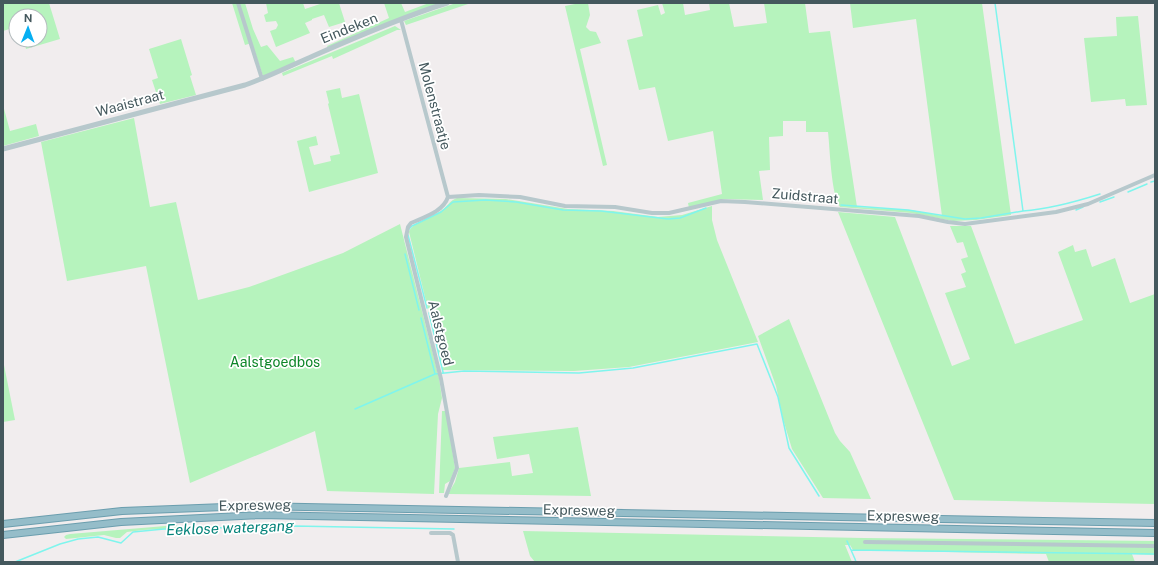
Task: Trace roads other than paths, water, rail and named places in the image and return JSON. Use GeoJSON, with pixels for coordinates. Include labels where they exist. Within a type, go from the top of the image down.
{"type":"FeatureCollection","features":[{"type":"Feature","properties":{"kind":"highway","name":"Expresweg"},"geometry":{"type":"LineString","coordinates":[[3,524],[122,511],[210,506],[1155,523]]}},
{"type":"Feature","properties":{"kind":"highway","name":"Expresweg"},"geometry":{"type":"LineString","coordinates":[[3,535],[121,522],[259,516],[1155,533]]}},
{"type":"Feature","properties":{"kind":"street"},"geometry":{"type":"LineString","coordinates":[[238,3],[262,79]]}},
{"type":"Feature","properties":{"kind":"street","name":"Eindeken"},"geometry":{"type":"LineString","coordinates":[[262,79],[312,56],[447,3]]}},
{"type":"Feature","properties":{"kind":"street","name":"Molenstraatje"},"geometry":{"type":"LineString","coordinates":[[401,20],[448,197]]}},
{"type":"Feature","properties":{"kind":"street","name":"Waaistraat"},"geometry":{"type":"LineString","coordinates":[[3,149],[262,79]]}},
{"type":"Feature","properties":{"kind":"street","name":"Zuidstraat"},"geometry":{"type":"LineString","coordinates":[[448,197],[479,195],[520,197],[565,206],[615,208],[652,213],[669,213],[721,201],[745,202],[919,216],[965,224],[1056,212],[1088,204],[1155,175]]}},
{"type":"Feature","properties":{"kind":"street","name":"Aalstgoed"},"geometry":{"type":"LineString","coordinates":[[446,496],[457,468],[441,379],[406,233],[408,227],[412,223],[441,208],[448,197]]}},
{"type":"Feature","properties":{"kind":"street"},"geometry":{"type":"LineString","coordinates":[[431,533],[450,532],[453,535],[457,560]]}},
{"type":"Feature","properties":{"kind":"street"},"geometry":{"type":"LineString","coordinates":[[865,542],[1155,546]]}},
{"type":"Feature","properties":{"kind":"waterway"},"geometry":{"type":"LineString","coordinates":[[995,3],[1023,211],[1062,205],[1100,194]]}},
{"type":"Feature","properties":{"kind":"waterway"},"geometry":{"type":"LineString","coordinates":[[1151,182],[1155,181]]}},
{"type":"Feature","properties":{"kind":"waterway"},"geometry":{"type":"LineString","coordinates":[[1128,192],[1147,184]]}},
{"type":"Feature","properties":{"kind":"waterway"},"geometry":{"type":"LineString","coordinates":[[1100,202],[1114,197]]}},
{"type":"Feature","properties":{"kind":"waterway"},"geometry":{"type":"LineString","coordinates":[[409,229],[412,226],[441,212],[453,202],[485,200],[516,202],[563,210],[601,211],[668,219],[680,218],[706,208]]}},
{"type":"Feature","properties":{"kind":"waterway"},"geometry":{"type":"LineString","coordinates":[[841,205],[908,210],[965,219],[1023,211]]}},
{"type":"Feature","properties":{"kind":"waterway"},"geometry":{"type":"LineString","coordinates":[[1076,210],[1083,207]]}},
{"type":"Feature","properties":{"kind":"waterway"},"geometry":{"type":"LineString","coordinates":[[408,235],[427,308]]}},
{"type":"Feature","properties":{"kind":"waterway"},"geometry":{"type":"LineString","coordinates":[[405,254],[419,310]]}},
{"type":"Feature","properties":{"kind":"waterway"},"geometry":{"type":"LineString","coordinates":[[429,313],[443,372]]}},
{"type":"Feature","properties":{"kind":"waterway"},"geometry":{"type":"LineString","coordinates":[[421,318],[435,374]]}},
{"type":"Feature","properties":{"kind":"waterway"},"geometry":{"type":"LineString","coordinates":[[355,409],[435,374],[464,371],[579,373],[633,368],[757,344],[778,397],[789,448],[819,496]]}},
{"type":"Feature","properties":{"kind":"waterway","name":"Eeklose watergang"},"geometry":{"type":"LineString","coordinates":[[15,562],[60,544],[78,539],[98,537],[121,543],[133,532],[164,529],[294,526],[454,529]]}},
{"type":"Feature","properties":{"kind":"waterway"},"geometry":{"type":"LineString","coordinates":[[847,541],[856,562]]}},
{"type":"Feature","properties":{"kind":"waterway"},"geometry":{"type":"LineString","coordinates":[[851,550],[1155,554]]}},
{"type":"Feature","properties":{"kind":"park label","name":"Aalstgoedbos"},"geometry":{"type":"Point","coordinates":[275,362]}}]}
